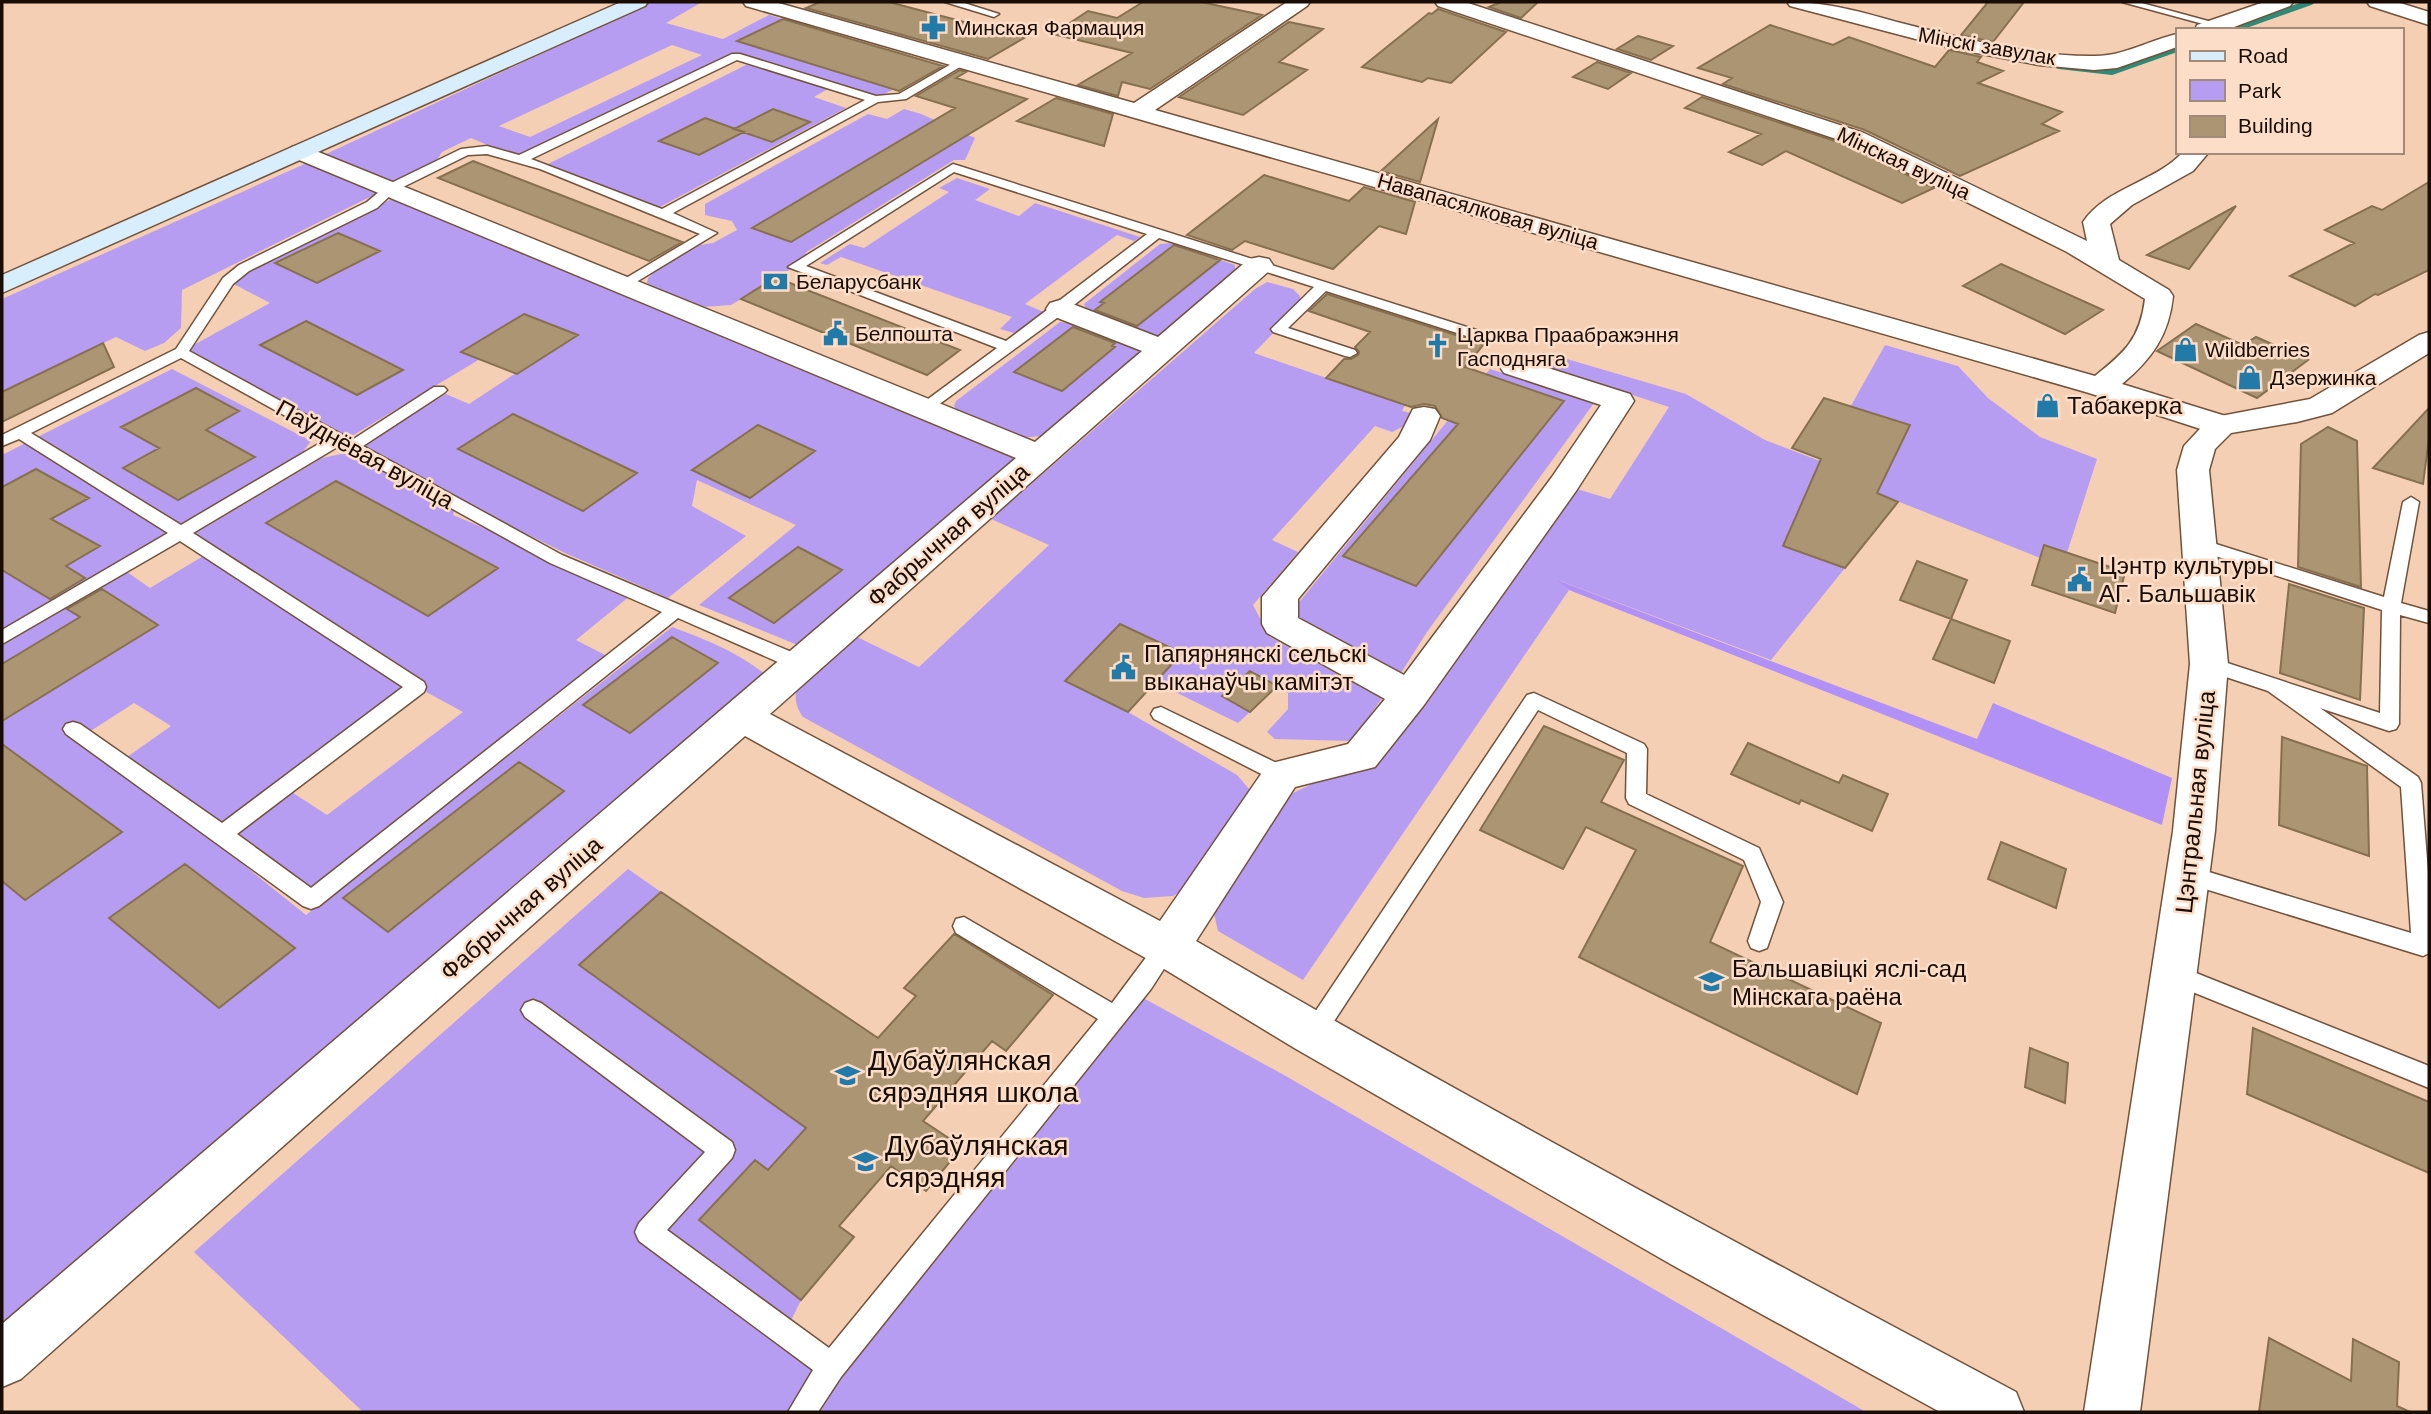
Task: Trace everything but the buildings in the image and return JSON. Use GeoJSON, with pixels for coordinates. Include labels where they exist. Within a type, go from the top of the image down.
{"type":"FeatureCollection","features":[{"type":"Feature","properties":{"kind":"main road"},"geometry":{"type":"LineString","coordinates":[[2,285],[638,2]]}},
{"type":"Feature","properties":{"kind":"street","name":"Навапасялковая вуліца"},"geometry":{"type":"LineString","coordinates":[[753,2],[2100,387],[2221,425]]}},
{"type":"Feature","properties":{"kind":"street"},"geometry":{"type":"LineString","coordinates":[[1138,111],[1300,2]]}},
{"type":"Feature","properties":{"kind":"street","name":"Мінская вуліца"},"geometry":{"type":"LineString","coordinates":[[1446,2],[1856,138],[2106,263],[2159,296],[2158,317],[2141,354],[2100,387]]}},
{"type":"Feature","properties":{"kind":"street","name":"Мінскі завулак"},"geometry":{"type":"LineString","coordinates":[[1797,2],[1950,42],[2011,55],[2049,59],[2117,61],[2176,40]]}},
{"type":"Feature","properties":{"kind":"street"},"geometry":{"type":"LineString","coordinates":[[2212,27],[2283,2]]}},
{"type":"Feature","properties":{"kind":"street"},"geometry":{"type":"LineString","coordinates":[[2377,2],[2429,19]]}},
{"type":"Feature","properties":{"kind":"street"},"geometry":{"type":"LineString","coordinates":[[301,152],[1040,456]]}},
{"type":"Feature","properties":{"kind":"street"},"geometry":{"type":"LineString","coordinates":[[2106,263],[2096,222],[2123,200],[2185,166],[2195,154]]}},
{"type":"Feature","properties":{"kind":"street","name":"Фабрычная вуліца"},"geometry":{"type":"LineString","coordinates":[[2,1360],[1259,265]]}},
{"type":"Feature","properties":{"kind":"street"},"geometry":{"type":"LineString","coordinates":[[1060,309],[1161,348]]}},
{"type":"Feature","properties":{"kind":"street"},"geometry":{"type":"LineString","coordinates":[[2221,425],[2297,413],[2321,406],[2429,341]]}},
{"type":"Feature","properties":{"kind":"street"},"geometry":{"type":"LineString","coordinates":[[1167,947],[1282,775],[1361,757],[1410,695],[1564,484],[1619,401],[1515,367]]}},
{"type":"Feature","properties":{"kind":"street"},"geometry":{"type":"LineString","coordinates":[[1410,695],[1280,624],[1280,597],[1414,440],[1424,416]]}},
{"type":"Feature","properties":{"kind":"street","name":"Цэнтральная вуліца"},"geometry":{"type":"LineString","coordinates":[[2112,1412],[2189,876],[2209,664],[2206,598],[2197,544],[2193,470],[2200,446],[2221,425]]}},
{"type":"Feature","properties":{"kind":"street"},"geometry":{"type":"LineString","coordinates":[[740,716],[1167,947],[1313,1034],[1692,1248],[1996,1412]]}},
{"type":"Feature","properties":{"kind":"lane"},"geometry":{"type":"LineString","coordinates":[[950,2],[994,14]]}},
{"type":"Feature","properties":{"kind":"lane"},"geometry":{"type":"LineString","coordinates":[[2127,2],[2212,27]]}},
{"type":"Feature","properties":{"kind":"lane"},"geometry":{"type":"LineString","coordinates":[[521,159],[736,56],[875,99],[902,97],[964,61]]}},
{"type":"Feature","properties":{"kind":"lane"},"geometry":{"type":"LineString","coordinates":[[664,214],[875,99]]}},
{"type":"Feature","properties":{"kind":"lane"},"geometry":{"type":"LineString","coordinates":[[2,441],[181,352],[228,281],[244,268],[372,205],[391,188],[465,152],[487,150],[521,159],[710,233],[623,284]]}},
{"type":"Feature","properties":{"kind":"lane"},"geometry":{"type":"LineString","coordinates":[[1008,346],[795,267],[953,168],[1486,338]]}},
{"type":"Feature","properties":{"kind":"lane"},"geometry":{"type":"LineString","coordinates":[[925,408],[1060,309],[1158,232]]}},
{"type":"Feature","properties":{"kind":"lane"},"geometry":{"type":"LineString","coordinates":[[1324,285],[1279,329],[1350,353]]}},
{"type":"Feature","properties":{"kind":"lane","name":"Паўднёвая вуліца"},"geometry":{"type":"LineString","coordinates":[[181,352],[556,559],[801,664]]}},
{"type":"Feature","properties":{"kind":"lane"},"geometry":{"type":"LineString","coordinates":[[2,638],[182,533],[439,390]]}},
{"type":"Feature","properties":{"kind":"lane"},"geometry":{"type":"LineString","coordinates":[[19,432],[182,533],[417,687],[222,834]]}},
{"type":"Feature","properties":{"kind":"lane"},"geometry":{"type":"LineString","coordinates":[[2209,664],[2389,724],[2391,606],[2411,502]]}},
{"type":"Feature","properties":{"kind":"lane"},"geometry":{"type":"LineString","coordinates":[[2197,544],[2429,617]]}},
{"type":"Feature","properties":{"kind":"lane"},"geometry":{"type":"LineString","coordinates":[[73,729],[311,900],[676,610]]}},
{"type":"Feature","properties":{"kind":"lane"},"geometry":{"type":"LineString","coordinates":[[2189,876],[2423,946],[2411,783],[2275,686]]}},
{"type":"Feature","properties":{"kind":"lane"},"geometry":{"type":"LineString","coordinates":[[1313,1034],[1534,700],[1637,749],[1636,798],[1752,854],[1772,902],[1759,941]]}},
{"type":"Feature","properties":{"kind":"lane"},"geometry":{"type":"LineString","coordinates":[[1161,714],[1282,775]]}},
{"type":"Feature","properties":{"kind":"lane"},"geometry":{"type":"LineString","coordinates":[[964,926],[1113,1016]]}},
{"type":"Feature","properties":{"kind":"lane"},"geometry":{"type":"LineString","coordinates":[[803,1412],[831,1367],[1143,982],[1167,947]]}},
{"type":"Feature","properties":{"kind":"lane"},"geometry":{"type":"LineString","coordinates":[[2176,975],[2429,1077]]}},
{"type":"Feature","properties":{"kind":"lane"},"geometry":{"type":"LineString","coordinates":[[533,1010],[723,1150],[648,1232],[831,1367]]}},
{"type":"Feature","properties":{"kind":"green space"},"geometry":{"type":"Polygon","coordinates":[[[652,2],[702,2],[666,23],[723,39],[769,15],[951,69],[946,72],[777,22],[738,41],[894,89],[875,99],[833,86],[814,97],[846,108],[658,208],[544,166],[752,62],[736,56],[521,159],[471,138],[442,152],[437,160],[394,181],[387,181],[324,155],[652,2]],[[672,45],[499,126],[530,137],[702,55],[672,45]]]}},
{"type":"Feature","properties":{"kind":"green space"},"geometry":{"type":"Polygon","coordinates":[[[904,109],[975,138],[965,160],[954,160],[805,253],[811,257],[731,305],[703,307],[655,290],[647,283],[654,272],[700,245],[713,243],[737,230],[732,221],[705,215],[705,204],[868,114],[887,119],[904,109]]]}},
{"type":"Feature","properties":{"kind":"green space"},"geometry":{"type":"Polygon","coordinates":[[[309,162],[380,192],[182,290],[181,328],[164,343],[145,351],[116,337],[2,392],[2,299],[309,162]]]}},
{"type":"Feature","properties":{"kind":"green space"},"geometry":{"type":"Polygon","coordinates":[[[957,178],[990,189],[975,200],[1019,216],[1035,203],[1140,237],[1134,241],[1117,235],[1025,304],[1046,313],[1014,333],[1000,329],[1012,317],[841,257],[827,265],[820,263],[850,244],[864,248],[949,192],[939,188],[957,178]]]}},
{"type":"Feature","properties":{"kind":"green space"},"geometry":{"type":"Polygon","coordinates":[[[392,199],[1019,461],[805,648],[699,605],[796,525],[697,480],[692,506],[746,536],[668,598],[565,553],[356,449],[446,394],[469,404],[516,373],[480,359],[342,442],[181,352],[270,303],[228,281],[244,268],[392,199]]]}},
{"type":"Feature","properties":{"kind":"green space"},"geometry":{"type":"Polygon","coordinates":[[[1173,243],[1235,265],[1235,273],[1166,333],[1156,336],[1088,313],[1084,304],[1160,244],[1173,243]]]}},
{"type":"Feature","properties":{"kind":"green space"},"geometry":{"type":"Polygon","coordinates":[[[1267,282],[1293,289],[1300,296],[1300,305],[1254,353],[1405,405],[1402,411],[1424,416],[1392,432],[1375,426],[1272,540],[1298,552],[1253,605],[1270,637],[1382,698],[1352,741],[1275,739],[1267,732],[1288,709],[1288,693],[1250,671],[1223,696],[1250,712],[1238,723],[1155,682],[1181,653],[1120,624],[1065,681],[1128,712],[1237,775],[1250,790],[1247,809],[1192,884],[1173,896],[1144,898],[1122,891],[803,717],[796,699],[800,684],[836,648],[848,640],[857,637],[919,667],[1049,545],[991,519],[1255,289],[1267,282]]]}},
{"type":"Feature","properties":{"kind":"green space"},"geometry":{"type":"Polygon","coordinates":[[[1060,322],[1093,328],[1116,336],[1143,353],[1042,436],[1020,438],[958,412],[954,406],[956,401],[1060,322]]]}},
{"type":"Feature","properties":{"kind":"green space"},"geometry":{"type":"Polygon","coordinates":[[[1885,345],[1958,366],[1988,398],[2040,437],[2097,459],[2067,553],[2040,558],[1877,493],[1807,492],[1784,546],[1845,568],[1771,660],[1560,581],[1569,590],[1303,980],[1218,931],[1214,914],[1225,889],[1291,794],[1329,776],[1381,759],[1577,489],[1610,499],[1669,407],[1535,363],[1543,352],[1686,394],[1765,440],[1820,461],[1885,345]]]}},
{"type":"Feature","properties":{"kind":"green space"},"geometry":{"type":"Polygon","coordinates":[[[172,369],[311,441],[299,457],[2,631],[2,455],[172,369]]]}},
{"type":"Feature","properties":{"kind":"green space"},"geometry":{"type":"Polygon","coordinates":[[[1490,369],[1594,403],[1427,632],[1401,673],[1313,630],[1297,618],[1296,606],[1490,369]]]}},
{"type":"Feature","properties":{"kind":"green space"},"geometry":{"type":"Polygon","coordinates":[[[346,453],[456,504],[453,515],[636,591],[576,640],[615,660],[311,900],[120,762],[171,726],[134,703],[83,736],[306,915],[672,627],[728,650],[778,684],[2,1360],[2,644],[127,572],[150,588],[210,552],[189,537],[322,458],[346,453]],[[417,687],[284,787],[327,815],[463,712],[417,687]]]}},
{"type":"Feature","properties":{"kind":"green space","name":"Дубаўлянская сярэдняя"},"geometry":{"type":"Polygon","coordinates":[[[628,869],[661,892],[580,965],[806,1128],[768,1170],[755,1160],[699,1220],[801,1300],[785,1333],[831,1367],[1134,993],[1284,1075],[1866,1412],[363,1412],[194,1252],[628,869]]]}},
{"type":"Feature","properties":{"kind":"shaded area"},"geometry":{"type":"Polygon","coordinates":[[[1557,580],[1977,739],[1993,703],[2172,778],[2162,825],[1569,590],[1557,580]]]}},
{"type":"Feature","properties":{"kind":"waterway"},"geometry":{"type":"LineString","coordinates":[[2238,28],[2311,2]]}},
{"type":"Feature","properties":{"kind":"waterway"},"geometry":{"type":"LineString","coordinates":[[2059,66],[2112,72],[2176,49]]}},
{"type":"Feature","properties":{"kind":"place","name":"Минская Фармация"},"geometry":{"type":"Point","coordinates":[934,27]}},
{"type":"Feature","properties":{"kind":"place","name":"Беларусбанк"},"geometry":{"type":"Point","coordinates":[776,281]}},
{"type":"Feature","properties":{"kind":"place","name":"Белпошта"},"geometry":{"type":"Point","coordinates":[835,333]}},
{"type":"Feature","properties":{"kind":"place","name":"Царква Праабражэння Гасподняга"},"geometry":{"type":"Point","coordinates":[1437,346]}},
{"type":"Feature","properties":{"kind":"place","name":"Wildberries"},"geometry":{"type":"Point","coordinates":[2185,349]}},
{"type":"Feature","properties":{"kind":"place","name":"Дзержинка"},"geometry":{"type":"Point","coordinates":[2250,377]}},
{"type":"Feature","properties":{"kind":"place","name":"Табакерка"},"geometry":{"type":"Point","coordinates":[2047,405]}},
{"type":"Feature","properties":{"kind":"place","name":"Цэнтр культуры АГ. Бальшавік"},"geometry":{"type":"Point","coordinates":[2079,579]}},
{"type":"Feature","properties":{"kind":"place","name":"Папярнянскі сельскі выканаўчы камітэт"},"geometry":{"type":"Point","coordinates":[1124,667]}},
{"type":"Feature","properties":{"kind":"place","name":"Бальшавіцкі яслі-сад Мінскага раёна"},"geometry":{"type":"Point","coordinates":[1712,982]}},
{"type":"Feature","properties":{"kind":"place","name":"Дубаўлянская сярэдняя школа"},"geometry":{"type":"Point","coordinates":[848,1076]}},
{"type":"Feature","properties":{"kind":"place","name":"Дубаўлянская сярэдняя"},"geometry":{"type":"Point","coordinates":[865,1161]}}]}
